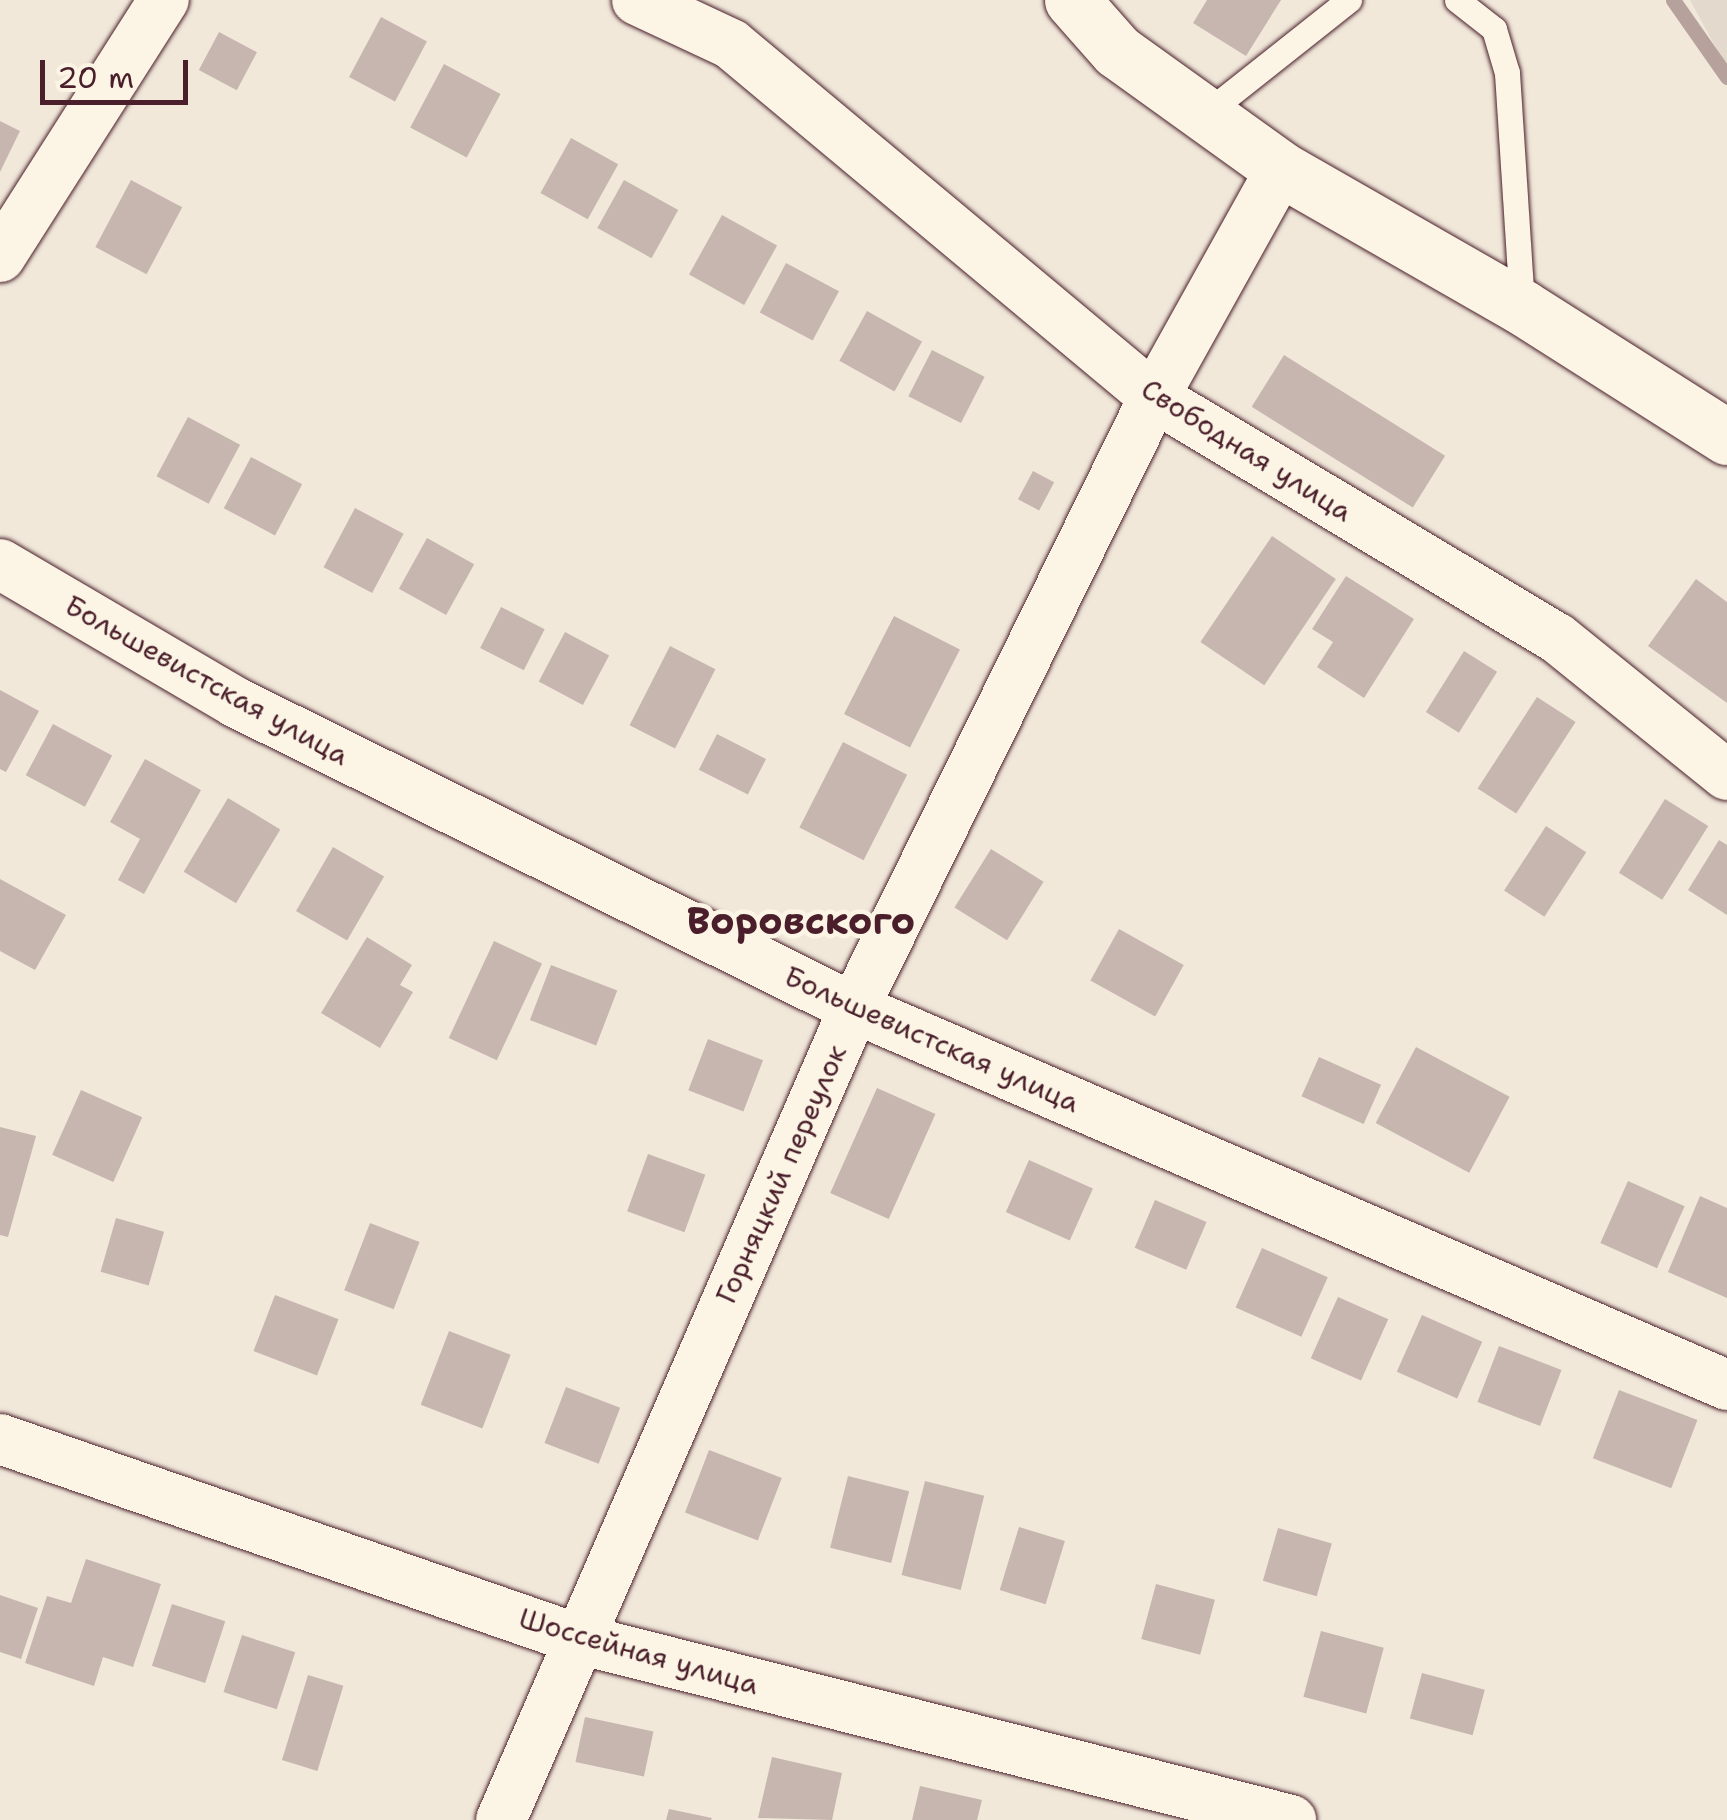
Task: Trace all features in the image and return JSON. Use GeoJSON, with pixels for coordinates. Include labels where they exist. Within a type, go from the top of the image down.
{"type":"FeatureCollection","features":[{"type":"Feature","properties":{"kind":"main road"},"geometry":{"type":"LineString","coordinates":[[1072,0],[1117,51],[1281,169],[1522,307],[1727,437]]}},
{"type":"Feature","properties":{"kind":"main road"},"geometry":{"type":"LineString","coordinates":[[1090,0],[1117,51]]}},
{"type":"Feature","properties":{"kind":"street"},"geometry":{"type":"LineString","coordinates":[[0,258],[164,0]]}},
{"type":"Feature","properties":{"kind":"street","name":"Свободная улица"},"geometry":{"type":"LineString","coordinates":[[638,0],[731,44],[1154,398],[1557,638],[1727,775]]}},
{"type":"Feature","properties":{"kind":"street","name":"Горняцкий переулок"},"geometry":{"type":"LineString","coordinates":[[501,1820],[575,1638],[854,1008],[1154,398],[1281,169]]}},
{"type":"Feature","properties":{"kind":"street","name":"Большевистская улица"},"geometry":{"type":"LineString","coordinates":[[0,564],[235,702],[854,1008],[1727,1385]]}},
{"type":"Feature","properties":{"kind":"street","name":"Шоссейная улица"},"geometry":{"type":"LineString","coordinates":[[0,1440],[575,1638],[1291,1820]]}},
{"type":"Feature","properties":{"kind":"lane"},"geometry":{"type":"LineString","coordinates":[[1205,114],[1348,0]]}},
{"type":"Feature","properties":{"kind":"lane"},"geometry":{"type":"LineString","coordinates":[[1457,0],[1494,29],[1507,73],[1522,307]]}},
{"type":"Feature","properties":{"kind":"shaded area"},"geometry":{"type":"Polygon","coordinates":[[[1690,0],[1727,0],[1727,68],[1690,0]]]}},
{"type":"Feature","properties":{"kind":"building"},"geometry":{"type":"Polygon","coordinates":[[[1207,0],[1281,0],[1246,56],[1193,23],[1207,0]]]}},
{"type":"Feature","properties":{"kind":"building"},"geometry":{"type":"Polygon","coordinates":[[[381,17],[427,41],[395,101],[349,77],[381,17]]]}},
{"type":"Feature","properties":{"kind":"building"},"geometry":{"type":"Polygon","coordinates":[[[219,32],[257,52],[237,90],[199,70],[219,32]]]}},
{"type":"Feature","properties":{"kind":"building"},"geometry":{"type":"Polygon","coordinates":[[[444,64],[501,94],[467,158],[410,128],[444,64]]]}},
{"type":"Feature","properties":{"kind":"building"},"geometry":{"type":"Polygon","coordinates":[[[0,121],[20,131],[0,172],[0,121]]]}},
{"type":"Feature","properties":{"kind":"building"},"geometry":{"type":"Polygon","coordinates":[[[571,138],[618,164],[588,219],[540,193],[571,138]]]}},
{"type":"Feature","properties":{"kind":"building"},"geometry":{"type":"Polygon","coordinates":[[[131,180],[182,207],[147,274],[95,247],[131,180]]]}},
{"type":"Feature","properties":{"kind":"building"},"geometry":{"type":"Polygon","coordinates":[[[624,180],[678,210],[652,258],[597,228],[624,180]]]}},
{"type":"Feature","properties":{"kind":"building"},"geometry":{"type":"Polygon","coordinates":[[[722,215],[777,246],[744,305],[689,274],[722,215]]]}},
{"type":"Feature","properties":{"kind":"building"},"geometry":{"type":"Polygon","coordinates":[[[786,263],[839,291],[813,341],[760,312],[786,263]]]}},
{"type":"Feature","properties":{"kind":"building"},"geometry":{"type":"Polygon","coordinates":[[[867,311],[922,342],[894,391],[839,361],[867,311]]]}},
{"type":"Feature","properties":{"kind":"building"},"geometry":{"type":"Polygon","coordinates":[[[932,350],[985,377],[961,423],[908,396],[932,350]]]}},
{"type":"Feature","properties":{"kind":"building"},"geometry":{"type":"Polygon","coordinates":[[[1284,355],[1445,456],[1413,507],[1252,407],[1284,355]]]}},
{"type":"Feature","properties":{"kind":"building"},"geometry":{"type":"Polygon","coordinates":[[[188,417],[240,445],[209,504],[157,476],[188,417]]]}},
{"type":"Feature","properties":{"kind":"building"},"geometry":{"type":"Polygon","coordinates":[[[251,457],[302,484],[275,535],[224,508],[251,457]]]}},
{"type":"Feature","properties":{"kind":"building"},"geometry":{"type":"Polygon","coordinates":[[[1033,471],[1054,482],[1039,511],[1018,499],[1033,471]]]}},
{"type":"Feature","properties":{"kind":"building"},"geometry":{"type":"Polygon","coordinates":[[[355,508],[404,534],[372,593],[324,567],[355,508]]]}},
{"type":"Feature","properties":{"kind":"building"},"geometry":{"type":"Polygon","coordinates":[[[1272,536],[1336,579],[1264,685],[1200,642],[1272,536]]]}},
{"type":"Feature","properties":{"kind":"building"},"geometry":{"type":"Polygon","coordinates":[[[427,538],[474,564],[446,615],[399,589],[427,538]]]}},
{"type":"Feature","properties":{"kind":"building"},"geometry":{"type":"Polygon","coordinates":[[[1346,576],[1414,619],[1364,698],[1317,667],[1333,642],[1312,629],[1346,576]]]}},
{"type":"Feature","properties":{"kind":"building"},"geometry":{"type":"Polygon","coordinates":[[[1696,579],[1727,602],[1727,703],[1648,646],[1696,579]]]}},
{"type":"Feature","properties":{"kind":"building"},"geometry":{"type":"Polygon","coordinates":[[[501,607],[545,629],[524,670],[480,648],[501,607]]]}},
{"type":"Feature","properties":{"kind":"building"},"geometry":{"type":"Polygon","coordinates":[[[894,616],[960,650],[910,748],[844,714],[894,616]]]}},
{"type":"Feature","properties":{"kind":"building"},"geometry":{"type":"Polygon","coordinates":[[[565,632],[609,655],[583,705],[539,681],[565,632]]]}},
{"type":"Feature","properties":{"kind":"building"},"geometry":{"type":"Polygon","coordinates":[[[670,646],[715,669],[675,748],[630,725],[670,646]]]}},
{"type":"Feature","properties":{"kind":"building"},"geometry":{"type":"Polygon","coordinates":[[[1464,651],[1497,672],[1459,733],[1426,712],[1464,651]]]}},
{"type":"Feature","properties":{"kind":"building"},"geometry":{"type":"Polygon","coordinates":[[[0,690],[39,711],[6,772],[0,769],[0,690]]]}},
{"type":"Feature","properties":{"kind":"building"},"geometry":{"type":"Polygon","coordinates":[[[1537,697],[1576,722],[1516,813],[1478,788],[1537,697]]]}},
{"type":"Feature","properties":{"kind":"building"},"geometry":{"type":"Polygon","coordinates":[[[53,724],[112,755],[85,807],[26,775],[53,724]]]}},
{"type":"Feature","properties":{"kind":"building"},"geometry":{"type":"Polygon","coordinates":[[[717,734],[766,759],[748,795],[699,770],[717,734]]]}},
{"type":"Feature","properties":{"kind":"building"},"geometry":{"type":"Polygon","coordinates":[[[843,742],[907,775],[864,860],[799,828],[843,742]]]}},
{"type":"Feature","properties":{"kind":"building"},"geometry":{"type":"Polygon","coordinates":[[[145,759],[201,790],[144,894],[118,880],[140,839],[110,822],[145,759]]]}},
{"type":"Feature","properties":{"kind":"building"},"geometry":{"type":"Polygon","coordinates":[[[228,798],[280,829],[236,903],[184,872],[228,798]]]}},
{"type":"Feature","properties":{"kind":"building"},"geometry":{"type":"Polygon","coordinates":[[[1665,799],[1708,826],[1662,900],[1619,873],[1665,799]]]}},
{"type":"Feature","properties":{"kind":"building"},"geometry":{"type":"Polygon","coordinates":[[[1546,826],[1586,852],[1544,917],[1504,891],[1546,826]]]}},
{"type":"Feature","properties":{"kind":"building"},"geometry":{"type":"Polygon","coordinates":[[[1719,840],[1727,845],[1727,915],[1688,890],[1719,840]]]}},
{"type":"Feature","properties":{"kind":"building"},"geometry":{"type":"Polygon","coordinates":[[[333,847],[384,876],[347,941],[296,911],[333,847]]]}},
{"type":"Feature","properties":{"kind":"building"},"geometry":{"type":"Polygon","coordinates":[[[991,849],[1044,882],[1007,940],[954,908],[991,849]]]}},
{"type":"Feature","properties":{"kind":"building"},"geometry":{"type":"Polygon","coordinates":[[[0,879],[66,915],[35,970],[0,951],[0,879]]]}},
{"type":"Feature","properties":{"kind":"building"},"geometry":{"type":"Polygon","coordinates":[[[1119,929],[1184,965],[1155,1016],[1090,981],[1119,929]]]}},
{"type":"Feature","properties":{"kind":"building"},"geometry":{"type":"Polygon","coordinates":[[[367,937],[412,965],[400,985],[413,992],[380,1048],[321,1013],[367,937]]]}},
{"type":"Feature","properties":{"kind":"building"},"geometry":{"type":"Polygon","coordinates":[[[494,941],[542,963],[497,1060],[449,1038],[494,941]]]}},
{"type":"Feature","properties":{"kind":"building"},"geometry":{"type":"Polygon","coordinates":[[[551,965],[617,990],[596,1046],[530,1020],[551,965]]]}},
{"type":"Feature","properties":{"kind":"building"},"geometry":{"type":"Polygon","coordinates":[[[708,1039],[763,1060],[743,1111],[688,1090],[708,1039]]]}},
{"type":"Feature","properties":{"kind":"building"},"geometry":{"type":"Polygon","coordinates":[[[1416,1047],[1510,1097],[1469,1173],[1376,1123],[1416,1047]]]}},
{"type":"Feature","properties":{"kind":"building"},"geometry":{"type":"Polygon","coordinates":[[[1319,1057],[1381,1085],[1364,1124],[1302,1096],[1319,1057]]]}},
{"type":"Feature","properties":{"kind":"building"},"geometry":{"type":"Polygon","coordinates":[[[877,1088],[935,1114],[889,1219],[830,1193],[877,1088]]]}},
{"type":"Feature","properties":{"kind":"building"},"geometry":{"type":"Polygon","coordinates":[[[81,1090],[142,1117],[113,1182],[52,1155],[81,1090]]]}},
{"type":"Feature","properties":{"kind":"building"},"geometry":{"type":"Polygon","coordinates":[[[0,1127],[36,1136],[8,1237],[0,1235],[0,1127]]]}},
{"type":"Feature","properties":{"kind":"building"},"geometry":{"type":"Polygon","coordinates":[[[648,1154],[705,1175],[684,1232],[627,1211],[648,1154]]]}},
{"type":"Feature","properties":{"kind":"building"},"geometry":{"type":"Polygon","coordinates":[[[1029,1160],[1093,1188],[1070,1241],[1006,1212],[1029,1160]]]}},
{"type":"Feature","properties":{"kind":"building"},"geometry":{"type":"Polygon","coordinates":[[[1628,1181],[1685,1206],[1657,1268],[1600,1243],[1628,1181]]]}},
{"type":"Feature","properties":{"kind":"building"},"geometry":{"type":"Polygon","coordinates":[[[1700,1196],[1727,1208],[1727,1298],[1668,1272],[1700,1196]]]}},
{"type":"Feature","properties":{"kind":"building"},"geometry":{"type":"Polygon","coordinates":[[[1155,1200],[1207,1222],[1186,1270],[1135,1248],[1155,1200]]]}},
{"type":"Feature","properties":{"kind":"building"},"geometry":{"type":"Polygon","coordinates":[[[116,1218],[164,1232],[149,1286],[101,1272],[116,1218]]]}},
{"type":"Feature","properties":{"kind":"building"},"geometry":{"type":"Polygon","coordinates":[[[370,1223],[419,1242],[394,1309],[344,1290],[370,1223]]]}},
{"type":"Feature","properties":{"kind":"building"},"geometry":{"type":"Polygon","coordinates":[[[1262,1248],[1328,1277],[1301,1337],[1236,1307],[1262,1248]]]}},
{"type":"Feature","properties":{"kind":"building"},"geometry":{"type":"Polygon","coordinates":[[[275,1295],[338,1319],[317,1375],[253,1351],[275,1295]]]}},
{"type":"Feature","properties":{"kind":"building"},"geometry":{"type":"Polygon","coordinates":[[[1338,1297],[1388,1319],[1361,1381],[1311,1358],[1338,1297]]]}},
{"type":"Feature","properties":{"kind":"building"},"geometry":{"type":"Polygon","coordinates":[[[1422,1315],[1482,1342],[1457,1398],[1397,1372],[1422,1315]]]}},
{"type":"Feature","properties":{"kind":"building"},"geometry":{"type":"Polygon","coordinates":[[[449,1331],[511,1355],[482,1428],[421,1405],[449,1331]]]}},
{"type":"Feature","properties":{"kind":"building"},"geometry":{"type":"Polygon","coordinates":[[[1499,1346],[1562,1370],[1540,1426],[1477,1402],[1499,1346]]]}},
{"type":"Feature","properties":{"kind":"building"},"geometry":{"type":"Polygon","coordinates":[[[566,1387],[620,1408],[599,1464],[544,1443],[566,1387]]]}},
{"type":"Feature","properties":{"kind":"building"},"geometry":{"type":"Polygon","coordinates":[[[1619,1390],[1697,1420],[1671,1488],[1593,1458],[1619,1390]]]}},
{"type":"Feature","properties":{"kind":"building"},"geometry":{"type":"Polygon","coordinates":[[[709,1450],[782,1478],[758,1541],[685,1513],[709,1450]]]}},
{"type":"Feature","properties":{"kind":"building"},"geometry":{"type":"Polygon","coordinates":[[[848,1476],[909,1491],[891,1563],[830,1548],[848,1476]]]}},
{"type":"Feature","properties":{"kind":"building"},"geometry":{"type":"Polygon","coordinates":[[[925,1481],[984,1496],[961,1590],[902,1575],[925,1481]]]}},
{"type":"Feature","properties":{"kind":"building"},"geometry":{"type":"Polygon","coordinates":[[[1019,1527],[1065,1541],[1046,1604],[1000,1590],[1019,1527]]]}},
{"type":"Feature","properties":{"kind":"building"},"geometry":{"type":"Polygon","coordinates":[[[1278,1528],[1332,1543],[1317,1596],[1263,1581],[1278,1528]]]}},
{"type":"Feature","properties":{"kind":"building"},"geometry":{"type":"Polygon","coordinates":[[[86,1559],[161,1584],[133,1667],[103,1657],[94,1686],[25,1663],[47,1596],[71,1603],[86,1559]]]}},
{"type":"Feature","properties":{"kind":"building"},"geometry":{"type":"Polygon","coordinates":[[[1156,1584],[1215,1600],[1200,1655],[1141,1639],[1156,1584]]]}},
{"type":"Feature","properties":{"kind":"building"},"geometry":{"type":"Polygon","coordinates":[[[0,1595],[38,1608],[21,1659],[0,1652],[0,1595]]]}},
{"type":"Feature","properties":{"kind":"building"},"geometry":{"type":"Polygon","coordinates":[[[172,1604],[225,1621],[205,1683],[152,1666],[172,1604]]]}},
{"type":"Feature","properties":{"kind":"building"},"geometry":{"type":"Polygon","coordinates":[[[1321,1631],[1384,1648],[1366,1714],[1303,1697],[1321,1631]]]}},
{"type":"Feature","properties":{"kind":"building"},"geometry":{"type":"Polygon","coordinates":[[[242,1635],[295,1652],[277,1709],[223,1692],[242,1635]]]}},
{"type":"Feature","properties":{"kind":"building"},"geometry":{"type":"Polygon","coordinates":[[[1422,1673],[1485,1690],[1473,1735],[1410,1718],[1422,1673]]]}},
{"type":"Feature","properties":{"kind":"building"},"geometry":{"type":"Polygon","coordinates":[[[308,1675],[343,1686],[317,1771],[282,1760],[308,1675]]]}},
{"type":"Feature","properties":{"kind":"building"},"geometry":{"type":"Polygon","coordinates":[[[585,1717],[653,1732],[644,1777],[575,1762],[585,1717]]]}},
{"type":"Feature","properties":{"kind":"building"},"geometry":{"type":"Polygon","coordinates":[[[772,1757],[842,1773],[832,1820],[758,1818],[772,1757]]]}},
{"type":"Feature","properties":{"kind":"building"},"geometry":{"type":"Polygon","coordinates":[[[920,1786],[982,1800],[977,1820],[912,1820],[920,1786]]]}},
{"type":"Feature","properties":{"kind":"building"},"geometry":{"type":"Polygon","coordinates":[[[669,1809],[712,1818],[666,1820],[669,1809]]]}},
{"type":"Feature","properties":{"kind":"waterway"},"geometry":{"type":"LineString","coordinates":[[1673,0],[1727,77]]}},
{"type":"Feature","properties":{"kind":"district","name":"Воровского"},"geometry":{"type":"Point","coordinates":[801,921]}}]}
